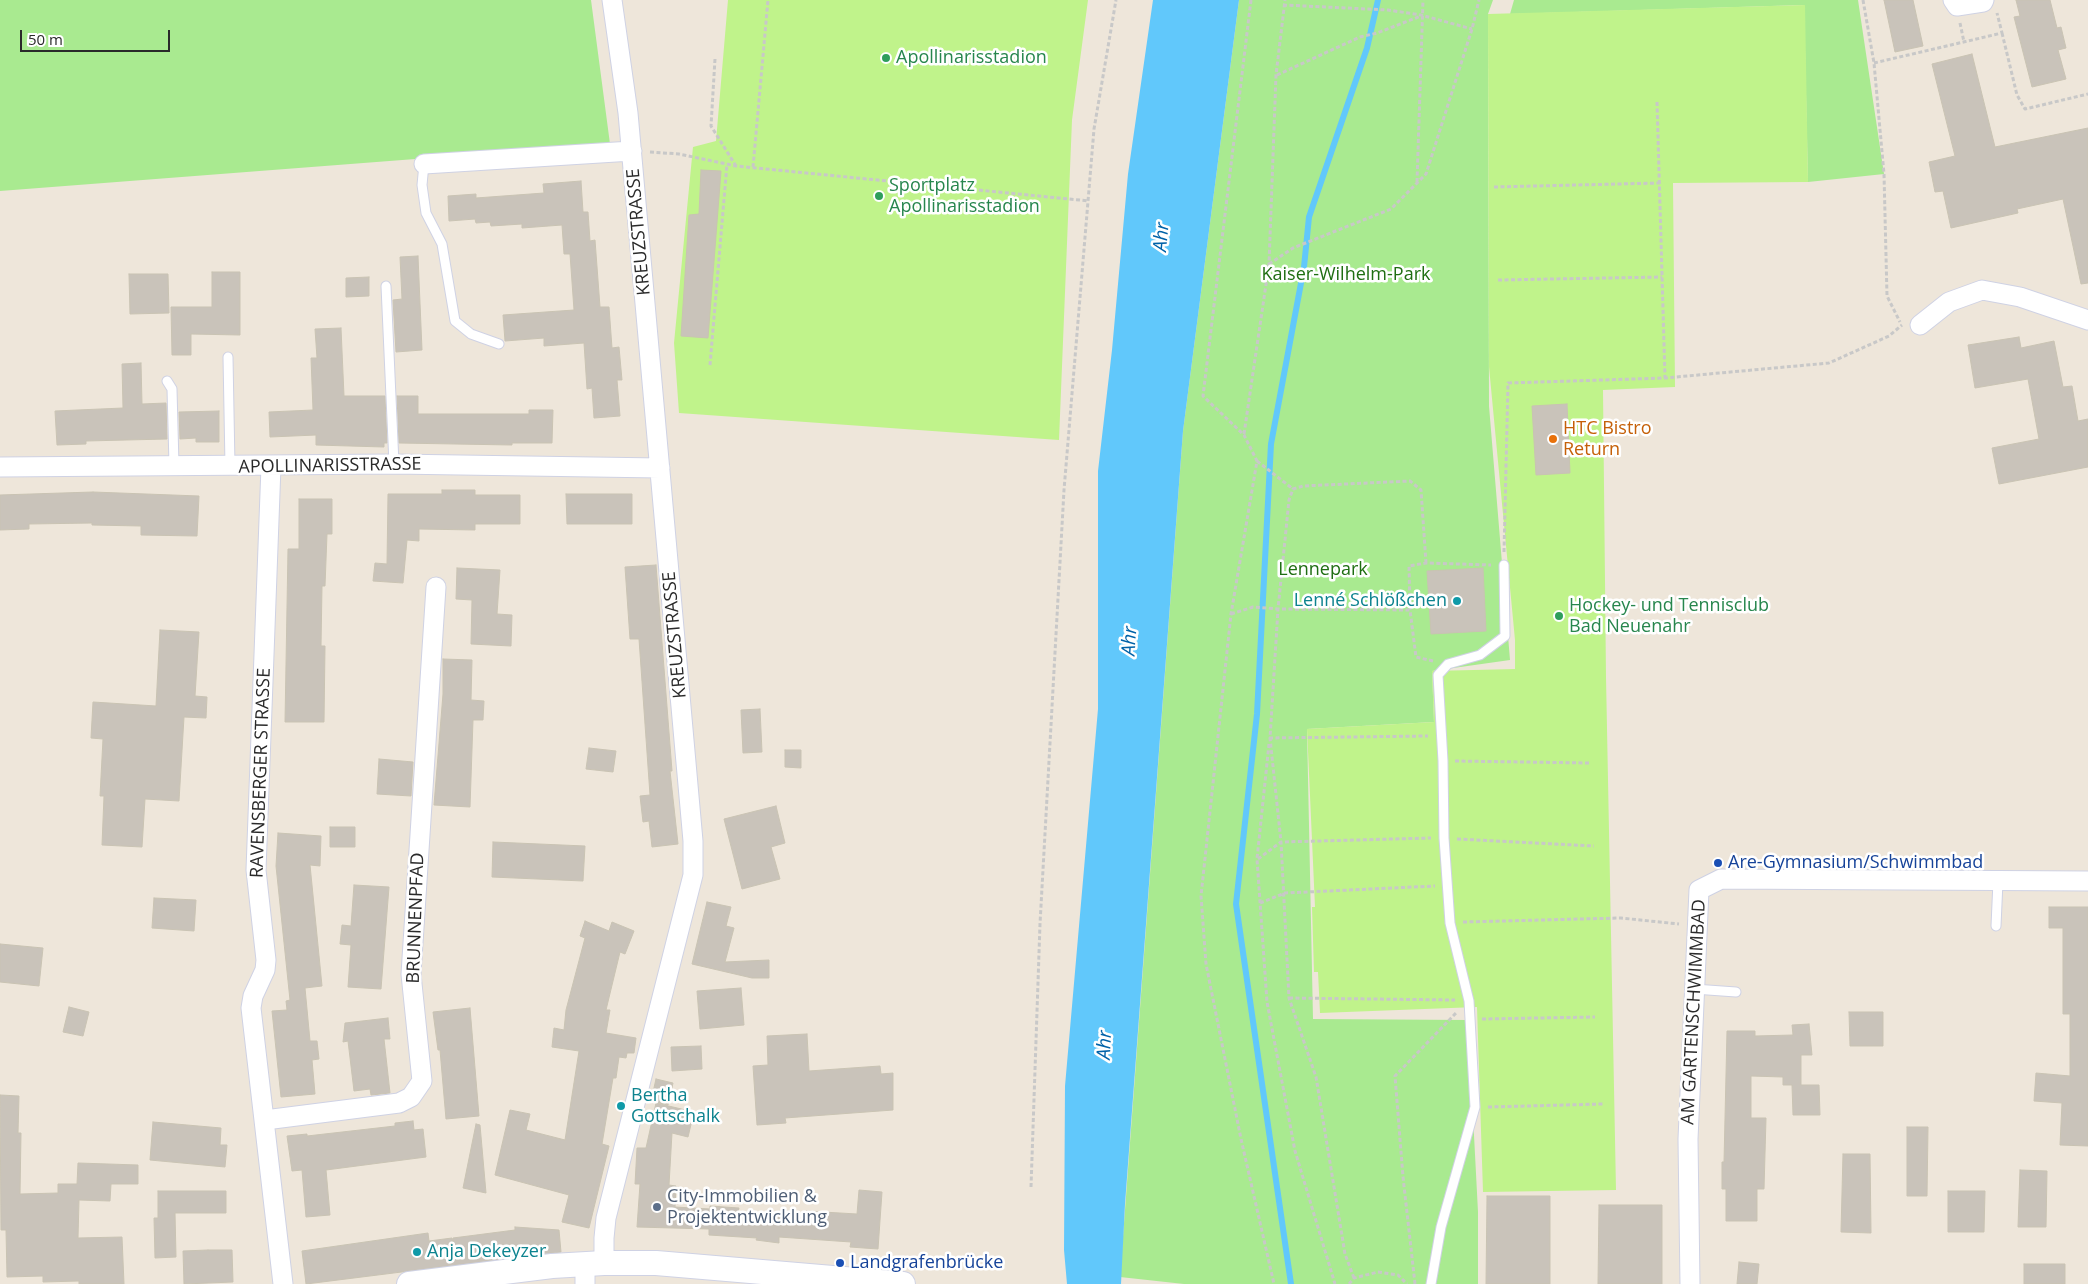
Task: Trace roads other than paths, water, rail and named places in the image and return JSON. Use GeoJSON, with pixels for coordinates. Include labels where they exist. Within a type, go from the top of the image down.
{"type":"FeatureCollection","features":[{"type":"Feature","properties":{"kind":"street","name":"KREUZSTRASSE"},"geometry":{"type":"LineString","coordinates":[[592,1270],[604,1238],[606,1218],[693,875],[693,841],[632,151],[612,0]]}},
{"type":"Feature","properties":{"kind":"street"},"geometry":{"type":"LineString","coordinates":[[1953,0],[1956,6],[1983,2],[1990,4]]}},
{"type":"Feature","properties":{"kind":"street"},"geometry":{"type":"LineString","coordinates":[[424,164],[632,151]]}},
{"type":"Feature","properties":{"kind":"street"},"geometry":{"type":"LineString","coordinates":[[1911,325],[1949,302],[1982,290],[2020,297],[2088,320]]}},
{"type":"Feature","properties":{"kind":"street","name":"APOLLINARISSTRASSE"},"geometry":{"type":"LineString","coordinates":[[0,467],[174,465],[230,467],[394,464],[660,468]]}},
{"type":"Feature","properties":{"kind":"street","name":"RAVENSBERGER STRASSE"},"geometry":{"type":"LineString","coordinates":[[271,466],[256,870],[266,960],[265,970],[253,996],[251,1008],[283,1284]]}},
{"type":"Feature","properties":{"kind":"street","name":"BRUNNENPFAD"},"geometry":{"type":"LineString","coordinates":[[265,1120],[399,1104],[410,1097],[422,1081],[411,974],[436,587]]}},
{"type":"Feature","properties":{"kind":"street","name":"AM GARTENSCHWIMMBAD"},"geometry":{"type":"LineString","coordinates":[[1690,1284],[1688,1139],[1699,890],[1721,880],[2088,881]]}},
{"type":"Feature","properties":{"kind":"street"},"geometry":{"type":"LineString","coordinates":[[408,1284],[592,1270],[656,1263],[803,1280],[903,1284]]}},
{"type":"Feature","properties":{"kind":"lane"},"geometry":{"type":"LineString","coordinates":[[424,164],[422,185],[426,213],[442,244],[455,321],[471,334],[499,344]]}},
{"type":"Feature","properties":{"kind":"lane"},"geometry":{"type":"LineString","coordinates":[[386,286],[394,464]]}},
{"type":"Feature","properties":{"kind":"lane"},"geometry":{"type":"LineString","coordinates":[[228,357],[230,467]]}},
{"type":"Feature","properties":{"kind":"lane"},"geometry":{"type":"LineString","coordinates":[[167,381],[172,389],[174,465]]}},
{"type":"Feature","properties":{"kind":"lane"},"geometry":{"type":"LineString","coordinates":[[1431,1284],[1441,1227],[1475,1107],[1469,1001],[1450,923],[1444,838],[1443,761],[1438,675],[1448,664],[1480,655],[1505,636],[1504,565]]}},
{"type":"Feature","properties":{"kind":"lane"},"geometry":{"type":"LineString","coordinates":[[1996,926],[1998,881]]}},
{"type":"Feature","properties":{"kind":"lane"},"geometry":{"type":"LineString","coordinates":[[1694,989],[1736,992]]}},
{"type":"Feature","properties":{"kind":"water","name":"Ahr"},"geometry":{"type":"Polygon","coordinates":[[[1153,0],[1239,0],[1183,431],[1125,1204],[1121,1284],[1067,1284],[1064,1250],[1065,1086],[1098,709],[1098,471],[1112,350],[1128,174],[1153,0]]]}},
{"type":"Feature","properties":{"kind":"waterway"},"geometry":{"type":"LineString","coordinates":[[1291,1284],[1236,904],[1257,714],[1271,444],[1304,267],[1309,217],[1367,48],[1378,0]]}},
{"type":"Feature","properties":{"kind":"place","name":"Apollinarisstadion"},"geometry":{"type":"Point","coordinates":[886,58]}},
{"type":"Feature","properties":{"kind":"place","name":"Sportplatz Apollinarisstadion"},"geometry":{"type":"Point","coordinates":[879,196]}},
{"type":"Feature","properties":{"kind":"place","name":"HTC Bistro Return"},"geometry":{"type":"Point","coordinates":[1553,439]}},
{"type":"Feature","properties":{"kind":"place","name":"Lenné Schlößchen"},"geometry":{"type":"Point","coordinates":[1457,601]}},
{"type":"Feature","properties":{"kind":"place","name":"Hockey- und Tennisclub Bad Neuenahr"},"geometry":{"type":"Point","coordinates":[1559,616]}},
{"type":"Feature","properties":{"kind":"place","name":"Are-Gymnasium/Schwimmbad"},"geometry":{"type":"Point","coordinates":[1718,863]}},
{"type":"Feature","properties":{"kind":"place","name":"Bertha Gottschalk"},"geometry":{"type":"Point","coordinates":[621,1106]}},
{"type":"Feature","properties":{"kind":"place","name":"City-Immobilien & Projektentwicklung"},"geometry":{"type":"Point","coordinates":[657,1207]}},
{"type":"Feature","properties":{"kind":"place","name":"Anja Dekeyzer"},"geometry":{"type":"Point","coordinates":[417,1252]}},
{"type":"Feature","properties":{"kind":"place","name":"Landgrafenbrücke"},"geometry":{"type":"Point","coordinates":[840,1263]}},
{"type":"Feature","properties":{"kind":"park label","name":"Kaiser-Wilhelm-Park"},"geometry":{"type":"Point","coordinates":[1346,275]}},
{"type":"Feature","properties":{"kind":"park label","name":"Lennepark"},"geometry":{"type":"Point","coordinates":[1323,570]}}]}
